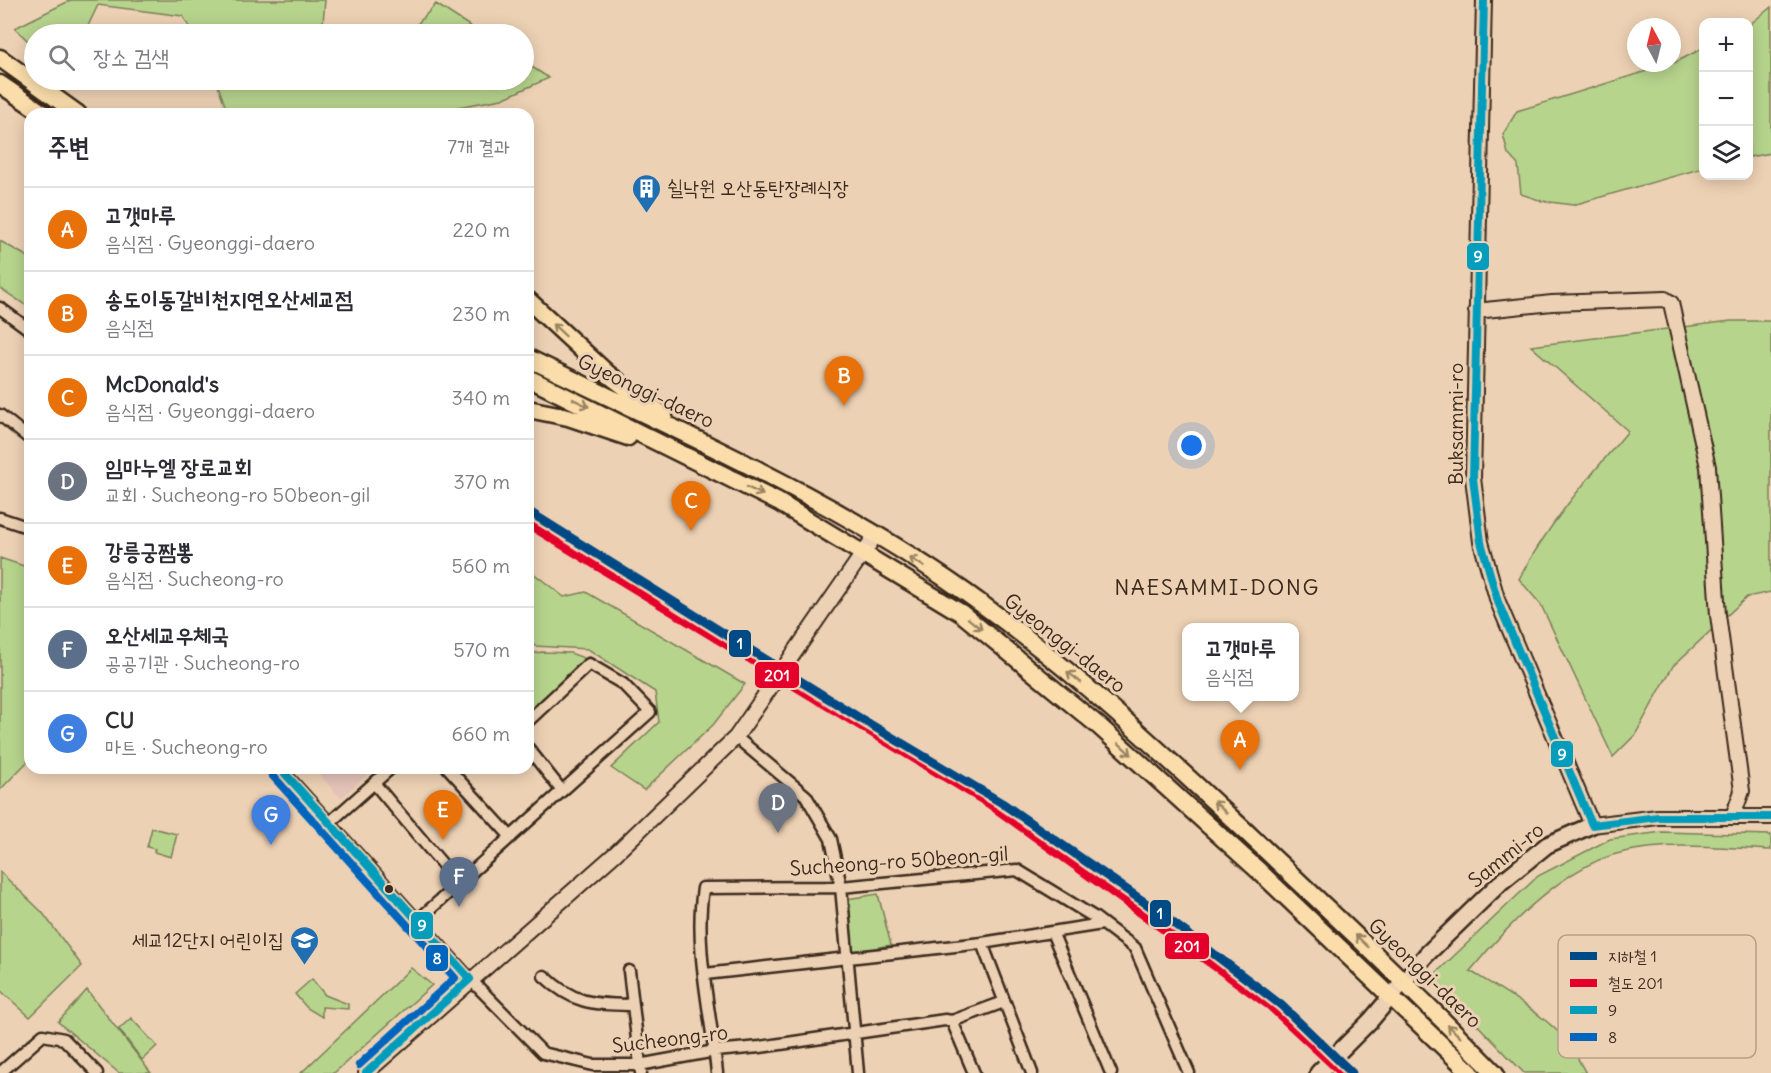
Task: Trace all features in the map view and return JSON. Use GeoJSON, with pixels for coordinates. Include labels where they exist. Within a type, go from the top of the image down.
{"type":"FeatureCollection","features":[{"type":"Feature","properties":{"kind":"main road"},"geometry":{"type":"LineString","coordinates":[[0,58],[24,75]]}},
{"type":"Feature","properties":{"kind":"main road"},"geometry":{"type":"LineString","coordinates":[[0,84],[35,108]]}},
{"type":"Feature","properties":{"kind":"main road"},"geometry":{"type":"LineString","coordinates":[[45,90],[70,108]]}},
{"type":"Feature","properties":{"kind":"main road"},"geometry":{"type":"LineString","coordinates":[[534,306],[608,374],[686,433]]}},
{"type":"Feature","properties":{"kind":"main road","name":"Gyeonggi-daero"},"geometry":{"type":"LineString","coordinates":[[534,361],[799,490],[982,604],[1116,710],[1404,981],[1496,1073]]}},
{"type":"Feature","properties":{"kind":"main road","name":"Gyeonggi-daero"},"geometry":{"type":"LineString","coordinates":[[534,381],[778,502],[962,613],[1100,727],[1259,871],[1471,1073]]}},
{"type":"Feature","properties":{"kind":"main road"},"geometry":{"type":"LineString","coordinates":[[534,409],[568,417],[650,446],[675,452]]}},
{"type":"Feature","properties":{"kind":"main road","name":"Sammi-ro"},"geometry":{"type":"LineString","coordinates":[[1318,1073],[1390,998],[1426,955],[1518,867],[1556,840],[1592,825]]}},
{"type":"Feature","properties":{"kind":"street","name":"Buksammi-ro"},"geometry":{"type":"LineString","coordinates":[[1484,0],[1473,478],[1481,542],[1498,602],[1592,825]]}},
{"type":"Feature","properties":{"kind":"street"},"geometry":{"type":"LineString","coordinates":[[1476,311],[1552,303],[1665,299],[1671,303],[1708,467],[1718,615],[1742,791],[1733,816]]}},
{"type":"Feature","properties":{"kind":"street"},"geometry":{"type":"LineString","coordinates":[[0,308],[24,326]]}},
{"type":"Feature","properties":{"kind":"street"},"geometry":{"type":"LineString","coordinates":[[0,415],[24,434]]}},
{"type":"Feature","properties":{"kind":"street"},"geometry":{"type":"LineString","coordinates":[[0,519],[24,526]]}},
{"type":"Feature","properties":{"kind":"street"},"geometry":{"type":"LineString","coordinates":[[366,1073],[470,979],[615,854],[736,737],[875,536]]}},
{"type":"Feature","properties":{"kind":"street"},"geometry":{"type":"LineString","coordinates":[[417,921],[650,712],[623,684],[589,664],[534,716]]}},
{"type":"Feature","properties":{"kind":"street"},"geometry":{"type":"LineString","coordinates":[[736,737],[806,796],[831,839],[841,887],[845,959],[858,1073]]}},
{"type":"Feature","properties":{"kind":"street"},"geometry":{"type":"LineString","coordinates":[[534,756],[562,791]]}},
{"type":"Feature","properties":{"kind":"street","name":"Sucheong-ro"},"geometry":{"type":"LineString","coordinates":[[285,774],[470,979],[543,1053],[593,1065],[640,1069],[715,1051],[952,1021],[1004,1002]]}},
{"type":"Feature","properties":{"kind":"street"},"geometry":{"type":"LineString","coordinates":[[328,824],[384,774]]}},
{"type":"Feature","properties":{"kind":"street"},"geometry":{"type":"LineString","coordinates":[[453,774],[511,837]]}},
{"type":"Feature","properties":{"kind":"street"},"geometry":{"type":"LineString","coordinates":[[374,783],[459,884]]}},
{"type":"Feature","properties":{"kind":"street","name":"Sammi-ro"},"geometry":{"type":"LineString","coordinates":[[1592,825],[1658,817],[1771,817]]}},
{"type":"Feature","properties":{"kind":"street","name":"Sucheong-ro 50beon-gil"},"geometry":{"type":"LineString","coordinates":[[717,1073],[699,913],[703,888],[841,887],[1017,870],[1102,924],[1135,948],[1189,1073]]}},
{"type":"Feature","properties":{"kind":"street"},"geometry":{"type":"LineString","coordinates":[[705,975],[982,943],[1102,924]]}},
{"type":"Feature","properties":{"kind":"street"},"geometry":{"type":"LineString","coordinates":[[1052,932],[1111,1073]]}},
{"type":"Feature","properties":{"kind":"street"},"geometry":{"type":"LineString","coordinates":[[982,943],[1032,1073]]}},
{"type":"Feature","properties":{"kind":"street"},"geometry":{"type":"LineString","coordinates":[[629,971],[631,1005],[640,1069]]}},
{"type":"Feature","properties":{"kind":"street"},"geometry":{"type":"LineString","coordinates":[[544,976],[562,993],[595,1004],[631,1005]]}},
{"type":"Feature","properties":{"kind":"street"},"geometry":{"type":"LineString","coordinates":[[952,1021],[974,1073]]}},
{"type":"Feature","properties":{"kind":"street"},"geometry":{"type":"LineString","coordinates":[[0,1073],[43,1035],[64,1039],[97,1073]]}},
{"type":"Feature","properties":{"kind":"shaded area"},"geometry":{"type":"Polygon","coordinates":[[[319,774],[368,774],[341,798],[319,774]]]}},
{"type":"Feature","properties":{"kind":"green space"},"geometry":{"type":"Polygon","coordinates":[[[71,0],[325,0],[323,24],[187,24],[183,16],[98,5],[89,24],[24,24],[24,37],[15,28],[71,0]]]}},
{"type":"Feature","properties":{"kind":"green space"},"geometry":{"type":"Polygon","coordinates":[[[436,4],[467,24],[417,24],[436,4]]]}},
{"type":"Feature","properties":{"kind":"green space"},"geometry":{"type":"Polygon","coordinates":[[[1771,7],[1771,153],[1753,156],[1753,72],[1753,22],[1771,7]]]}},
{"type":"Feature","properties":{"kind":"green space"},"geometry":{"type":"Polygon","coordinates":[[[1699,50],[1699,169],[1573,205],[1542,201],[1521,194],[1518,165],[1508,154],[1503,134],[1517,111],[1644,72],[1681,72],[1681,59],[1699,50]]]}},
{"type":"Feature","properties":{"kind":"green space"},"geometry":{"type":"Polygon","coordinates":[[[534,68],[549,78],[534,85],[534,68]]]}},
{"type":"Feature","properties":{"kind":"green space"},"geometry":{"type":"Polygon","coordinates":[[[220,90],[522,90],[502,99],[452,108],[226,108],[220,90]]]}},
{"type":"Feature","properties":{"kind":"green space"},"geometry":{"type":"Polygon","coordinates":[[[0,241],[24,255],[24,304],[0,288],[0,241]]]}},
{"type":"Feature","properties":{"kind":"green space"},"geometry":{"type":"Polygon","coordinates":[[[1731,321],[1771,321],[1771,592],[1747,597],[1673,666],[1635,735],[1613,757],[1541,605],[1519,579],[1556,520],[1628,431],[1531,346],[1731,321]]]}},
{"type":"Feature","properties":{"kind":"green space"},"geometry":{"type":"Polygon","coordinates":[[[0,558],[24,566],[24,765],[0,790],[0,558]]]}},
{"type":"Feature","properties":{"kind":"green space"},"geometry":{"type":"Polygon","coordinates":[[[534,574],[564,597],[586,592],[745,684],[713,725],[644,790],[611,768],[659,722],[655,692],[588,649],[535,646],[534,574]]]}},
{"type":"Feature","properties":{"kind":"green space"},"geometry":{"type":"Polygon","coordinates":[[[534,653],[570,653],[584,658],[534,709],[534,653]]]}},
{"type":"Feature","properties":{"kind":"green space"},"geometry":{"type":"Polygon","coordinates":[[[152,828],[177,834],[171,857],[154,852],[155,849],[147,847],[152,828]]]}},
{"type":"Feature","properties":{"kind":"green space"},"geometry":{"type":"Polygon","coordinates":[[[1662,832],[1771,835],[1771,850],[1679,846],[1624,852],[1580,869],[1559,883],[1519,917],[1470,971],[1549,1023],[1558,1032],[1558,1058],[1578,1058],[1586,1073],[1524,1073],[1436,982],[1437,972],[1538,876],[1610,839],[1662,832]]]}},
{"type":"Feature","properties":{"kind":"green space"},"geometry":{"type":"Polygon","coordinates":[[[0,872],[42,912],[82,966],[30,1017],[0,990],[0,872]]]}},
{"type":"Feature","properties":{"kind":"green space"},"geometry":{"type":"Polygon","coordinates":[[[878,894],[891,945],[846,953],[841,900],[878,894]]]}},
{"type":"Feature","properties":{"kind":"green space"},"geometry":{"type":"Polygon","coordinates":[[[411,968],[432,985],[334,1073],[301,1073],[411,968]]]}},
{"type":"Feature","properties":{"kind":"green space"},"geometry":{"type":"Polygon","coordinates":[[[312,979],[325,995],[348,1004],[348,1009],[322,1007],[322,1017],[307,1008],[295,994],[312,979]]]}},
{"type":"Feature","properties":{"kind":"green space"},"geometry":{"type":"Polygon","coordinates":[[[87,990],[151,1073],[119,1073],[58,1022],[87,990]]]}},
{"type":"Feature","properties":{"kind":"green space"},"geometry":{"type":"Polygon","coordinates":[[[131,1018],[157,1046],[142,1060],[119,1029],[131,1018]]]}},
{"type":"Feature","properties":{"kind":"metro line","name":"1"},"geometry":{"type":"LineString","coordinates":[[534,515],[858,717],[1002,803],[1160,913],[1281,1005],[1352,1073]]}},
{"type":"Feature","properties":{"kind":"rail line","name":"201"},"geometry":{"type":"LineString","coordinates":[[534,528],[991,805],[1269,1005],[1342,1073]]}},
{"type":"Feature","properties":{"kind":"transit line","name":"9"},"geometry":{"type":"LineString","coordinates":[[1484,0],[1473,478],[1481,542],[1498,602],[1592,825],[1658,817],[1771,817]]}},
{"type":"Feature","properties":{"kind":"transit line","name":"9"},"geometry":{"type":"LineString","coordinates":[[285,774],[470,979],[366,1073]]}},
{"type":"Feature","properties":{"kind":"transit line","name":"8"},"geometry":{"type":"LineString","coordinates":[[272,775],[455,978],[359,1065]]}},
{"type":"Feature","properties":{"kind":"place","name":"쉴낙원 오산동탄장례식장"},"geometry":{"type":"Point","coordinates":[646,214]}},
{"type":"Feature","properties":{"kind":"place","name":"송도이동갈비천지연오산세교점"},"geometry":{"type":"Point","coordinates":[844,406]}},
{"type":"Feature","properties":{"kind":"place","name":"McDonald's"},"geometry":{"type":"Point","coordinates":[691,531]}},
{"type":"Feature","properties":{"kind":"place","name":"고갯마루"},"geometry":{"type":"Point","coordinates":[1240,770]}},
{"type":"Feature","properties":{"kind":"place","name":"임마누엘 장로교회"},"geometry":{"type":"Point","coordinates":[778,833]}},
{"type":"Feature","properties":{"kind":"place","name":"강릉궁짬뽕"},"geometry":{"type":"Point","coordinates":[443,840]}},
{"type":"Feature","properties":{"kind":"place","name":"CU"},"geometry":{"type":"Point","coordinates":[271,845]}},
{"type":"Feature","properties":{"kind":"place","name":"오산세교우체국"},"geometry":{"type":"Point","coordinates":[459,907]}},
{"type":"Feature","properties":{"kind":"place","name":"세교12단지 어린이집"},"geometry":{"type":"Point","coordinates":[305,966]}},
{"type":"Feature","properties":{"kind":"district","name":"NAESAMMI-DONG"},"geometry":{"type":"Point","coordinates":[1217,587]}}]}
